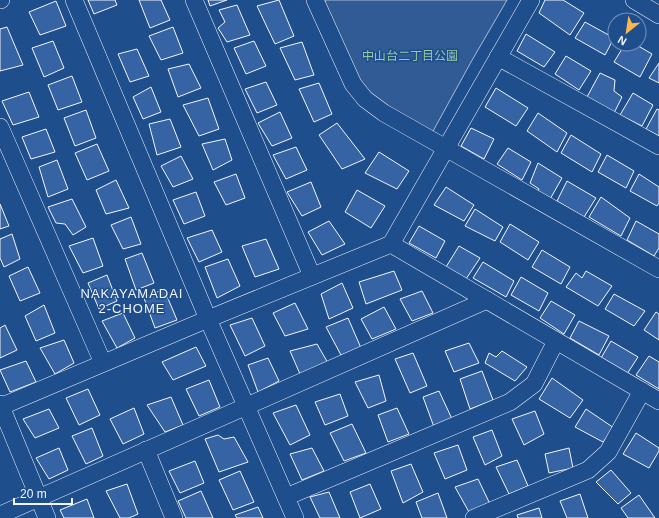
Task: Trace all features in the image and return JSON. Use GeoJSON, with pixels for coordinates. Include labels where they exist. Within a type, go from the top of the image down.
{"type":"FeatureCollection","features":[{"type":"Feature","properties":{"kind":"street"},"geometry":{"type":"LineString","coordinates":[[74,0],[208,318],[295,518]]}},
{"type":"Feature","properties":{"kind":"street"},"geometry":{"type":"LineString","coordinates":[[194,0],[312,276]]}},
{"type":"Feature","properties":{"kind":"street"},"geometry":{"type":"LineString","coordinates":[[315,0],[353,84],[365,99],[384,113],[659,270]]}},
{"type":"Feature","properties":{"kind":"street"},"geometry":{"type":"LineString","coordinates":[[48,518],[0,406],[208,318],[391,244],[531,0]]}},
{"type":"Feature","properties":{"kind":"street"},"geometry":{"type":"LineString","coordinates":[[634,0],[659,15]]}},
{"type":"Feature","properties":{"kind":"street"},"geometry":{"type":"LineString","coordinates":[[498,57],[659,146]]}},
{"type":"Feature","properties":{"kind":"street"},"geometry":{"type":"LineString","coordinates":[[0,127],[103,363]]}},
{"type":"Feature","properties":{"kind":"street"},"geometry":{"type":"LineString","coordinates":[[391,244],[659,401]]}},
{"type":"Feature","properties":{"kind":"street"},"geometry":{"type":"LineString","coordinates":[[0,515],[487,300]]}},
{"type":"Feature","properties":{"kind":"street"},"geometry":{"type":"LineString","coordinates":[[286,497],[510,402],[534,384],[556,341]]}},
{"type":"Feature","properties":{"kind":"street"},"geometry":{"type":"LineString","coordinates":[[474,518],[588,470],[608,452],[642,391]]}},
{"type":"Feature","properties":{"kind":"street"},"geometry":{"type":"LineString","coordinates":[[146,450],[174,518]]}},
{"type":"Feature","properties":{"kind":"green space","name":"中山台二丁目公園"},"geometry":{"type":"Polygon","coordinates":[[[326,0],[507,0],[432,133],[373,99],[357,80],[324,5],[326,0]]]}},
{"type":"Feature","properties":{"kind":"building"},"geometry":{"type":"Polygon","coordinates":[[[88,0],[115,0],[117,5],[94,14],[88,0]]]}},
{"type":"Feature","properties":{"kind":"building"},"geometry":{"type":"Polygon","coordinates":[[[139,0],[161,0],[170,20],[150,28],[139,0]]]}},
{"type":"Feature","properties":{"kind":"building"},"geometry":{"type":"Polygon","coordinates":[[[208,0],[227,0],[210,6],[208,0]]]}},
{"type":"Feature","properties":{"kind":"building"},"geometry":{"type":"Polygon","coordinates":[[[279,0],[294,36],[275,44],[257,6],[279,0]]]}},
{"type":"Feature","properties":{"kind":"building"},"geometry":{"type":"Polygon","coordinates":[[[545,0],[563,0],[584,13],[570,35],[539,13],[545,0]]]}},
{"type":"Feature","properties":{"kind":"building"},"geometry":{"type":"Polygon","coordinates":[[[56,1],[66,26],[40,35],[29,12],[56,1]]]}},
{"type":"Feature","properties":{"kind":"building"},"geometry":{"type":"Polygon","coordinates":[[[237,5],[250,35],[227,42],[218,28],[225,22],[219,10],[237,5]]]}},
{"type":"Feature","properties":{"kind":"building"},"geometry":{"type":"Polygon","coordinates":[[[585,22],[607,34],[607,51],[605,55],[575,38],[585,22]]]}},
{"type":"Feature","properties":{"kind":"building"},"geometry":{"type":"Polygon","coordinates":[[[7,27],[23,65],[0,71],[0,29],[7,27]]]}},
{"type":"Feature","properties":{"kind":"building"},"geometry":{"type":"Polygon","coordinates":[[[173,27],[183,53],[161,60],[149,36],[173,27]]]}},
{"type":"Feature","properties":{"kind":"building"},"geometry":{"type":"Polygon","coordinates":[[[526,34],[555,52],[544,67],[517,51],[526,34]]]}},
{"type":"Feature","properties":{"kind":"building"},"geometry":{"type":"Polygon","coordinates":[[[53,41],[64,68],[44,77],[32,48],[53,41]]]}},
{"type":"Feature","properties":{"kind":"building"},"geometry":{"type":"Polygon","coordinates":[[[254,41],[266,66],[246,74],[234,48],[254,41]]]}},
{"type":"Feature","properties":{"kind":"building"},"geometry":{"type":"Polygon","coordinates":[[[302,42],[314,75],[295,80],[280,48],[302,42]]]}},
{"type":"Feature","properties":{"kind":"building"},"geometry":{"type":"Polygon","coordinates":[[[137,49],[149,76],[130,82],[118,54],[137,49]]]}},
{"type":"Feature","properties":{"kind":"building"},"geometry":{"type":"Polygon","coordinates":[[[647,51],[652,54],[640,77],[614,62],[620,52],[647,51]]]}},
{"type":"Feature","properties":{"kind":"building"},"geometry":{"type":"Polygon","coordinates":[[[566,56],[591,71],[579,90],[555,74],[566,56]]]}},
{"type":"Feature","properties":{"kind":"building"},"geometry":{"type":"Polygon","coordinates":[[[659,63],[659,83],[649,78],[659,63]]]}},
{"type":"Feature","properties":{"kind":"building"},"geometry":{"type":"Polygon","coordinates":[[[189,64],[201,88],[178,97],[168,69],[189,64]]]}},
{"type":"Feature","properties":{"kind":"building"},"geometry":{"type":"Polygon","coordinates":[[[600,73],[615,80],[614,91],[622,97],[614,113],[587,97],[600,73]]]}},
{"type":"Feature","properties":{"kind":"building"},"geometry":{"type":"Polygon","coordinates":[[[72,76],[82,102],[58,110],[48,85],[72,76]]]}},
{"type":"Feature","properties":{"kind":"building"},"geometry":{"type":"Polygon","coordinates":[[[266,82],[277,105],[257,113],[245,89],[266,82]]]}},
{"type":"Feature","properties":{"kind":"building"},"geometry":{"type":"Polygon","coordinates":[[[319,83],[332,114],[314,122],[299,89],[319,83]]]}},
{"type":"Feature","properties":{"kind":"building"},"geometry":{"type":"Polygon","coordinates":[[[151,87],[161,112],[143,119],[133,97],[151,87]]]}},
{"type":"Feature","properties":{"kind":"building"},"geometry":{"type":"Polygon","coordinates":[[[496,88],[528,108],[516,126],[485,107],[496,88]]]}},
{"type":"Feature","properties":{"kind":"building"},"geometry":{"type":"Polygon","coordinates":[[[29,92],[39,117],[13,125],[2,101],[29,92]]]}},
{"type":"Feature","properties":{"kind":"building"},"geometry":{"type":"Polygon","coordinates":[[[633,93],[653,105],[642,126],[620,115],[633,93]]]}},
{"type":"Feature","properties":{"kind":"building"},"geometry":{"type":"Polygon","coordinates":[[[208,98],[219,129],[199,136],[183,105],[208,98]]]}},
{"type":"Feature","properties":{"kind":"building"},"geometry":{"type":"Polygon","coordinates":[[[657,109],[659,110],[659,136],[646,129],[657,109]]]}},
{"type":"Feature","properties":{"kind":"building"},"geometry":{"type":"Polygon","coordinates":[[[86,110],[96,138],[75,146],[64,118],[86,110]]]}},
{"type":"Feature","properties":{"kind":"building"},"geometry":{"type":"Polygon","coordinates":[[[280,112],[292,138],[272,146],[258,123],[280,112]]]}},
{"type":"Feature","properties":{"kind":"building"},"geometry":{"type":"Polygon","coordinates":[[[538,113],[567,133],[557,152],[527,131],[538,113]]]}},
{"type":"Feature","properties":{"kind":"building"},"geometry":{"type":"Polygon","coordinates":[[[170,119],[181,147],[157,155],[149,124],[170,119]]]}},
{"type":"Feature","properties":{"kind":"building"},"geometry":{"type":"Polygon","coordinates":[[[337,123],[365,159],[342,169],[319,135],[337,123]]]}},
{"type":"Feature","properties":{"kind":"building"},"geometry":{"type":"Polygon","coordinates":[[[471,128],[494,139],[484,159],[461,146],[471,128]]]}},
{"type":"Feature","properties":{"kind":"building"},"geometry":{"type":"Polygon","coordinates":[[[46,129],[55,152],[31,159],[22,137],[46,129]]]}},
{"type":"Feature","properties":{"kind":"building"},"geometry":{"type":"Polygon","coordinates":[[[571,135],[601,154],[592,172],[561,153],[571,135]]]}},
{"type":"Feature","properties":{"kind":"building"},"geometry":{"type":"Polygon","coordinates":[[[225,139],[232,160],[213,170],[202,144],[225,139]]]}},
{"type":"Feature","properties":{"kind":"building"},"geometry":{"type":"Polygon","coordinates":[[[97,144],[109,171],[87,180],[75,153],[97,144]]]}},
{"type":"Feature","properties":{"kind":"building"},"geometry":{"type":"Polygon","coordinates":[[[296,147],[307,170],[286,179],[273,155],[296,147]]]}},
{"type":"Feature","properties":{"kind":"building"},"geometry":{"type":"Polygon","coordinates":[[[508,148],[531,162],[522,180],[497,164],[508,148]]]}},
{"type":"Feature","properties":{"kind":"building"},"geometry":{"type":"Polygon","coordinates":[[[379,152],[409,171],[397,189],[365,173],[379,152]]]}},
{"type":"Feature","properties":{"kind":"building"},"geometry":{"type":"Polygon","coordinates":[[[607,155],[634,171],[626,188],[598,172],[607,155]]]}},
{"type":"Feature","properties":{"kind":"building"},"geometry":{"type":"Polygon","coordinates":[[[181,156],[193,179],[173,187],[161,166],[181,156]]]}},
{"type":"Feature","properties":{"kind":"building"},"geometry":{"type":"Polygon","coordinates":[[[57,160],[68,189],[48,197],[39,167],[57,160]]]}},
{"type":"Feature","properties":{"kind":"building"},"geometry":{"type":"Polygon","coordinates":[[[538,163],[562,178],[549,201],[537,193],[539,189],[530,183],[538,163]]]}},
{"type":"Feature","properties":{"kind":"building"},"geometry":{"type":"Polygon","coordinates":[[[236,174],[245,198],[226,205],[214,182],[236,174]]]}},
{"type":"Feature","properties":{"kind":"building"},"geometry":{"type":"Polygon","coordinates":[[[639,174],[659,187],[659,203],[657,206],[630,191],[639,174]]]}},
{"type":"Feature","properties":{"kind":"building"},"geometry":{"type":"Polygon","coordinates":[[[116,180],[129,208],[106,214],[96,190],[116,180]]]}},
{"type":"Feature","properties":{"kind":"building"},"geometry":{"type":"Polygon","coordinates":[[[567,181],[596,198],[584,217],[557,201],[567,181]]]}},
{"type":"Feature","properties":{"kind":"building"},"geometry":{"type":"Polygon","coordinates":[[[311,182],[321,207],[302,216],[287,192],[311,182]]]}},
{"type":"Feature","properties":{"kind":"building"},"geometry":{"type":"Polygon","coordinates":[[[446,187],[474,205],[464,221],[434,205],[446,187]]]}},
{"type":"Feature","properties":{"kind":"building"},"geometry":{"type":"Polygon","coordinates":[[[357,190],[385,206],[371,228],[345,212],[357,190]]]}},
{"type":"Feature","properties":{"kind":"building"},"geometry":{"type":"Polygon","coordinates":[[[196,192],[205,216],[184,224],[173,200],[196,192]]]}},
{"type":"Feature","properties":{"kind":"building"},"geometry":{"type":"Polygon","coordinates":[[[601,197],[630,218],[621,236],[589,217],[601,197]]]}},
{"type":"Feature","properties":{"kind":"building"},"geometry":{"type":"Polygon","coordinates":[[[72,199],[86,227],[73,235],[65,224],[56,223],[48,207],[72,199]]]}},
{"type":"Feature","properties":{"kind":"building"},"geometry":{"type":"Polygon","coordinates":[[[0,204],[9,226],[0,229],[0,204]]]}},
{"type":"Feature","properties":{"kind":"building"},"geometry":{"type":"Polygon","coordinates":[[[475,209],[503,227],[495,241],[465,226],[475,209]]]}},
{"type":"Feature","properties":{"kind":"building"},"geometry":{"type":"Polygon","coordinates":[[[131,217],[141,244],[123,249],[111,225],[131,217]]]}},
{"type":"Feature","properties":{"kind":"building"},"geometry":{"type":"Polygon","coordinates":[[[329,221],[345,244],[322,255],[308,232],[329,221]]]}},
{"type":"Feature","properties":{"kind":"building"},"geometry":{"type":"Polygon","coordinates":[[[636,221],[659,234],[659,248],[654,256],[627,240],[636,221]]]}},
{"type":"Feature","properties":{"kind":"building"},"geometry":{"type":"Polygon","coordinates":[[[510,224],[539,242],[528,260],[500,242],[510,224]]]}},
{"type":"Feature","properties":{"kind":"building"},"geometry":{"type":"Polygon","coordinates":[[[419,226],[445,241],[436,258],[409,243],[419,226]]]}},
{"type":"Feature","properties":{"kind":"building"},"geometry":{"type":"Polygon","coordinates":[[[212,230],[222,252],[199,262],[187,238],[212,230]]]}},
{"type":"Feature","properties":{"kind":"building"},"geometry":{"type":"Polygon","coordinates":[[[12,234],[20,259],[4,267],[0,258],[0,239],[12,234]]]}},
{"type":"Feature","properties":{"kind":"building"},"geometry":{"type":"Polygon","coordinates":[[[93,238],[103,266],[83,273],[69,246],[93,238]]]}},
{"type":"Feature","properties":{"kind":"building"},"geometry":{"type":"Polygon","coordinates":[[[266,239],[279,269],[255,277],[242,246],[266,239]]]}},
{"type":"Feature","properties":{"kind":"building"},"geometry":{"type":"Polygon","coordinates":[[[459,246],[480,258],[466,279],[446,267],[459,246]]]}},
{"type":"Feature","properties":{"kind":"building"},"geometry":{"type":"Polygon","coordinates":[[[542,250],[570,267],[561,284],[532,267],[542,250]]]}},
{"type":"Feature","properties":{"kind":"building"},"geometry":{"type":"Polygon","coordinates":[[[142,253],[154,283],[136,290],[125,259],[142,253]]]}},
{"type":"Feature","properties":{"kind":"building"},"geometry":{"type":"Polygon","coordinates":[[[228,259],[240,286],[217,298],[205,267],[228,259]]]}},
{"type":"Feature","properties":{"kind":"building"},"geometry":{"type":"Polygon","coordinates":[[[483,262],[514,281],[506,297],[473,278],[483,262]]]}},
{"type":"Feature","properties":{"kind":"building"},"geometry":{"type":"Polygon","coordinates":[[[28,267],[40,293],[20,301],[9,276],[28,267]]]}},
{"type":"Feature","properties":{"kind":"building"},"geometry":{"type":"Polygon","coordinates":[[[394,271],[402,290],[366,304],[359,282],[394,271]]]}},
{"type":"Feature","properties":{"kind":"building"},"geometry":{"type":"Polygon","coordinates":[[[586,271],[612,286],[598,306],[566,287],[576,273],[582,278],[586,271]]]}},
{"type":"Feature","properties":{"kind":"building"},"geometry":{"type":"Polygon","coordinates":[[[107,275],[117,301],[99,309],[88,283],[107,275]]]}},
{"type":"Feature","properties":{"kind":"building"},"geometry":{"type":"Polygon","coordinates":[[[521,277],[548,293],[539,311],[511,295],[521,277]]]}},
{"type":"Feature","properties":{"kind":"building"},"geometry":{"type":"Polygon","coordinates":[[[342,283],[353,308],[329,319],[321,294],[342,283]]]}},
{"type":"Feature","properties":{"kind":"building"},"geometry":{"type":"Polygon","coordinates":[[[164,289],[177,320],[155,328],[144,298],[164,289]]]}},
{"type":"Feature","properties":{"kind":"building"},"geometry":{"type":"Polygon","coordinates":[[[422,291],[433,313],[412,321],[400,299],[422,291]]]}},
{"type":"Feature","properties":{"kind":"building"},"geometry":{"type":"Polygon","coordinates":[[[614,294],[645,311],[634,326],[605,309],[614,294]]]}},
{"type":"Feature","properties":{"kind":"building"},"geometry":{"type":"Polygon","coordinates":[[[551,301],[575,315],[564,334],[540,318],[551,301]]]}},
{"type":"Feature","properties":{"kind":"building"},"geometry":{"type":"Polygon","coordinates":[[[295,303],[308,329],[285,336],[273,313],[295,303]]]}},
{"type":"Feature","properties":{"kind":"building"},"geometry":{"type":"Polygon","coordinates":[[[44,305],[55,333],[36,341],[25,316],[44,305]]]}},
{"type":"Feature","properties":{"kind":"building"},"geometry":{"type":"Polygon","coordinates":[[[384,307],[396,329],[372,339],[361,319],[384,307]]]}},
{"type":"Feature","properties":{"kind":"building"},"geometry":{"type":"Polygon","coordinates":[[[656,312],[659,314],[659,340],[644,330],[656,312]]]}},
{"type":"Feature","properties":{"kind":"building"},"geometry":{"type":"Polygon","coordinates":[[[123,313],[135,338],[117,348],[102,321],[123,313]]]}},
{"type":"Feature","properties":{"kind":"building"},"geometry":{"type":"Polygon","coordinates":[[[252,318],[265,346],[245,356],[230,325],[252,318]]]}},
{"type":"Feature","properties":{"kind":"building"},"geometry":{"type":"Polygon","coordinates":[[[348,318],[361,348],[341,355],[326,327],[348,318]]]}},
{"type":"Feature","properties":{"kind":"building"},"geometry":{"type":"Polygon","coordinates":[[[579,321],[609,336],[599,355],[570,338],[579,321]]]}},
{"type":"Feature","properties":{"kind":"building"},"geometry":{"type":"Polygon","coordinates":[[[5,325],[17,350],[0,358],[0,328],[5,325]]]}},
{"type":"Feature","properties":{"kind":"building"},"geometry":{"type":"Polygon","coordinates":[[[64,340],[74,363],[55,374],[40,348],[64,340]]]}},
{"type":"Feature","properties":{"kind":"building"},"geometry":{"type":"Polygon","coordinates":[[[611,341],[638,357],[627,374],[601,358],[611,341]]]}},
{"type":"Feature","properties":{"kind":"building"},"geometry":{"type":"Polygon","coordinates":[[[469,343],[479,363],[454,372],[445,351],[469,343]]]}},
{"type":"Feature","properties":{"kind":"building"},"geometry":{"type":"Polygon","coordinates":[[[317,344],[328,363],[300,374],[290,351],[317,344]]]}},
{"type":"Feature","properties":{"kind":"building"},"geometry":{"type":"Polygon","coordinates":[[[196,347],[206,366],[173,380],[162,362],[196,347]]]}},
{"type":"Feature","properties":{"kind":"building"},"geometry":{"type":"Polygon","coordinates":[[[502,351],[527,367],[515,381],[485,363],[489,353],[496,357],[502,351]]]}},
{"type":"Feature","properties":{"kind":"building"},"geometry":{"type":"Polygon","coordinates":[[[413,353],[427,386],[410,393],[395,359],[413,353]]]}},
{"type":"Feature","properties":{"kind":"building"},"geometry":{"type":"Polygon","coordinates":[[[649,356],[659,362],[659,389],[636,375],[649,356]]]}},
{"type":"Feature","properties":{"kind":"building"},"geometry":{"type":"Polygon","coordinates":[[[268,358],[279,381],[258,392],[248,365],[268,358]]]}},
{"type":"Feature","properties":{"kind":"building"},"geometry":{"type":"Polygon","coordinates":[[[26,361],[36,382],[10,392],[0,370],[26,361]]]}},
{"type":"Feature","properties":{"kind":"building"},"geometry":{"type":"Polygon","coordinates":[[[482,371],[493,400],[470,409],[460,379],[482,371]]]}},
{"type":"Feature","properties":{"kind":"building"},"geometry":{"type":"Polygon","coordinates":[[[379,375],[386,401],[368,408],[355,382],[379,375]]]}},
{"type":"Feature","properties":{"kind":"building"},"geometry":{"type":"Polygon","coordinates":[[[552,378],[583,400],[570,418],[539,399],[552,378]]]}},
{"type":"Feature","properties":{"kind":"building"},"geometry":{"type":"Polygon","coordinates":[[[209,380],[220,407],[199,416],[186,389],[209,380]]]}},
{"type":"Feature","properties":{"kind":"building"},"geometry":{"type":"Polygon","coordinates":[[[88,389],[100,415],[79,425],[66,398],[88,389]]]}},
{"type":"Feature","properties":{"kind":"building"},"geometry":{"type":"Polygon","coordinates":[[[439,391],[452,419],[434,427],[423,397],[439,391]]]}},
{"type":"Feature","properties":{"kind":"building"},"geometry":{"type":"Polygon","coordinates":[[[340,394],[348,416],[325,425],[315,402],[340,394]]]}},
{"type":"Feature","properties":{"kind":"building"},"geometry":{"type":"Polygon","coordinates":[[[171,397],[183,425],[165,432],[147,405],[171,397]]]}},
{"type":"Feature","properties":{"kind":"building"},"geometry":{"type":"Polygon","coordinates":[[[296,405],[310,435],[290,445],[273,413],[296,405]]]}},
{"type":"Feature","properties":{"kind":"building"},"geometry":{"type":"Polygon","coordinates":[[[134,408],[144,434],[123,444],[110,419],[134,408]]]}},
{"type":"Feature","properties":{"kind":"building"},"geometry":{"type":"Polygon","coordinates":[[[397,408],[409,434],[388,442],[378,415],[397,408]]]}},
{"type":"Feature","properties":{"kind":"building"},"geometry":{"type":"Polygon","coordinates":[[[49,409],[59,428],[35,438],[23,419],[49,409]]]}},
{"type":"Feature","properties":{"kind":"building"},"geometry":{"type":"Polygon","coordinates":[[[586,409],[614,428],[603,442],[575,427],[586,409]]]}},
{"type":"Feature","properties":{"kind":"building"},"geometry":{"type":"Polygon","coordinates":[[[535,411],[544,434],[524,445],[512,419],[535,411]]]}},
{"type":"Feature","properties":{"kind":"building"},"geometry":{"type":"Polygon","coordinates":[[[352,424],[366,453],[344,461],[330,433],[352,424]]]}},
{"type":"Feature","properties":{"kind":"building"},"geometry":{"type":"Polygon","coordinates":[[[92,428],[103,456],[86,464],[72,436],[92,428]]]}},
{"type":"Feature","properties":{"kind":"building"},"geometry":{"type":"Polygon","coordinates":[[[492,430],[502,456],[485,465],[473,437],[492,430]]]}},
{"type":"Feature","properties":{"kind":"building"},"geometry":{"type":"Polygon","coordinates":[[[636,433],[659,448],[659,451],[649,468],[623,454],[636,433]]]}},
{"type":"Feature","properties":{"kind":"building"},"geometry":{"type":"Polygon","coordinates":[[[218,435],[224,439],[234,437],[248,462],[219,472],[205,439],[218,435]]]}},
{"type":"Feature","properties":{"kind":"building"},"geometry":{"type":"Polygon","coordinates":[[[458,445],[467,470],[445,479],[434,453],[458,445]]]}},
{"type":"Feature","properties":{"kind":"building"},"geometry":{"type":"Polygon","coordinates":[[[59,448],[68,470],[49,479],[36,458],[59,448]]]}},
{"type":"Feature","properties":{"kind":"building"},"geometry":{"type":"Polygon","coordinates":[[[312,448],[324,471],[302,480],[290,454],[312,448]]]}},
{"type":"Feature","properties":{"kind":"building"},"geometry":{"type":"Polygon","coordinates":[[[569,448],[573,468],[549,473],[545,454],[569,448]]]}},
{"type":"Feature","properties":{"kind":"building"},"geometry":{"type":"Polygon","coordinates":[[[517,460],[528,486],[509,494],[496,467],[517,460]]]}},
{"type":"Feature","properties":{"kind":"building"},"geometry":{"type":"Polygon","coordinates":[[[195,461],[204,483],[180,493],[169,471],[195,461]]]}},
{"type":"Feature","properties":{"kind":"building"},"geometry":{"type":"Polygon","coordinates":[[[411,464],[423,492],[403,503],[391,471],[411,464]]]}},
{"type":"Feature","properties":{"kind":"building"},"geometry":{"type":"Polygon","coordinates":[[[611,470],[631,493],[618,504],[596,482],[611,470]]]}},
{"type":"Feature","properties":{"kind":"building"},"geometry":{"type":"Polygon","coordinates":[[[240,471],[254,502],[233,510],[219,480],[240,471]]]}},
{"type":"Feature","properties":{"kind":"building"},"geometry":{"type":"Polygon","coordinates":[[[478,479],[490,504],[469,512],[455,487],[478,479]]]}},
{"type":"Feature","properties":{"kind":"building"},"geometry":{"type":"Polygon","coordinates":[[[127,484],[138,514],[129,518],[120,518],[106,491],[127,484]]]}},
{"type":"Feature","properties":{"kind":"building"},"geometry":{"type":"Polygon","coordinates":[[[370,484],[381,509],[360,518],[350,492],[370,484]]]}},
{"type":"Feature","properties":{"kind":"building"},"geometry":{"type":"Polygon","coordinates":[[[201,491],[213,518],[186,518],[178,501],[201,491]]]}},
{"type":"Feature","properties":{"kind":"building"},"geometry":{"type":"Polygon","coordinates":[[[329,492],[340,518],[320,518],[310,497],[329,492]]]}},
{"type":"Feature","properties":{"kind":"building"},"geometry":{"type":"Polygon","coordinates":[[[438,493],[447,518],[422,518],[416,502],[438,493]]]}},
{"type":"Feature","properties":{"kind":"building"},"geometry":{"type":"Polygon","coordinates":[[[580,494],[588,518],[567,518],[560,501],[580,494]]]}},
{"type":"Feature","properties":{"kind":"building"},"geometry":{"type":"Polygon","coordinates":[[[639,495],[655,518],[628,518],[621,508],[639,495]]]}},
{"type":"Feature","properties":{"kind":"building"},"geometry":{"type":"Polygon","coordinates":[[[87,499],[94,518],[64,518],[60,510],[87,499]]]}},
{"type":"Feature","properties":{"kind":"building"},"geometry":{"type":"Polygon","coordinates":[[[258,507],[263,518],[237,518],[235,515],[258,507]]]}},
{"type":"Feature","properties":{"kind":"building"},"geometry":{"type":"Polygon","coordinates":[[[539,508],[542,518],[518,518],[517,515],[539,508]]]}},
{"type":"Feature","properties":{"kind":"district","name":"NAKAYAMADAI 2-CHOME"},"geometry":{"type":"Point","coordinates":[132,300]}}]}
